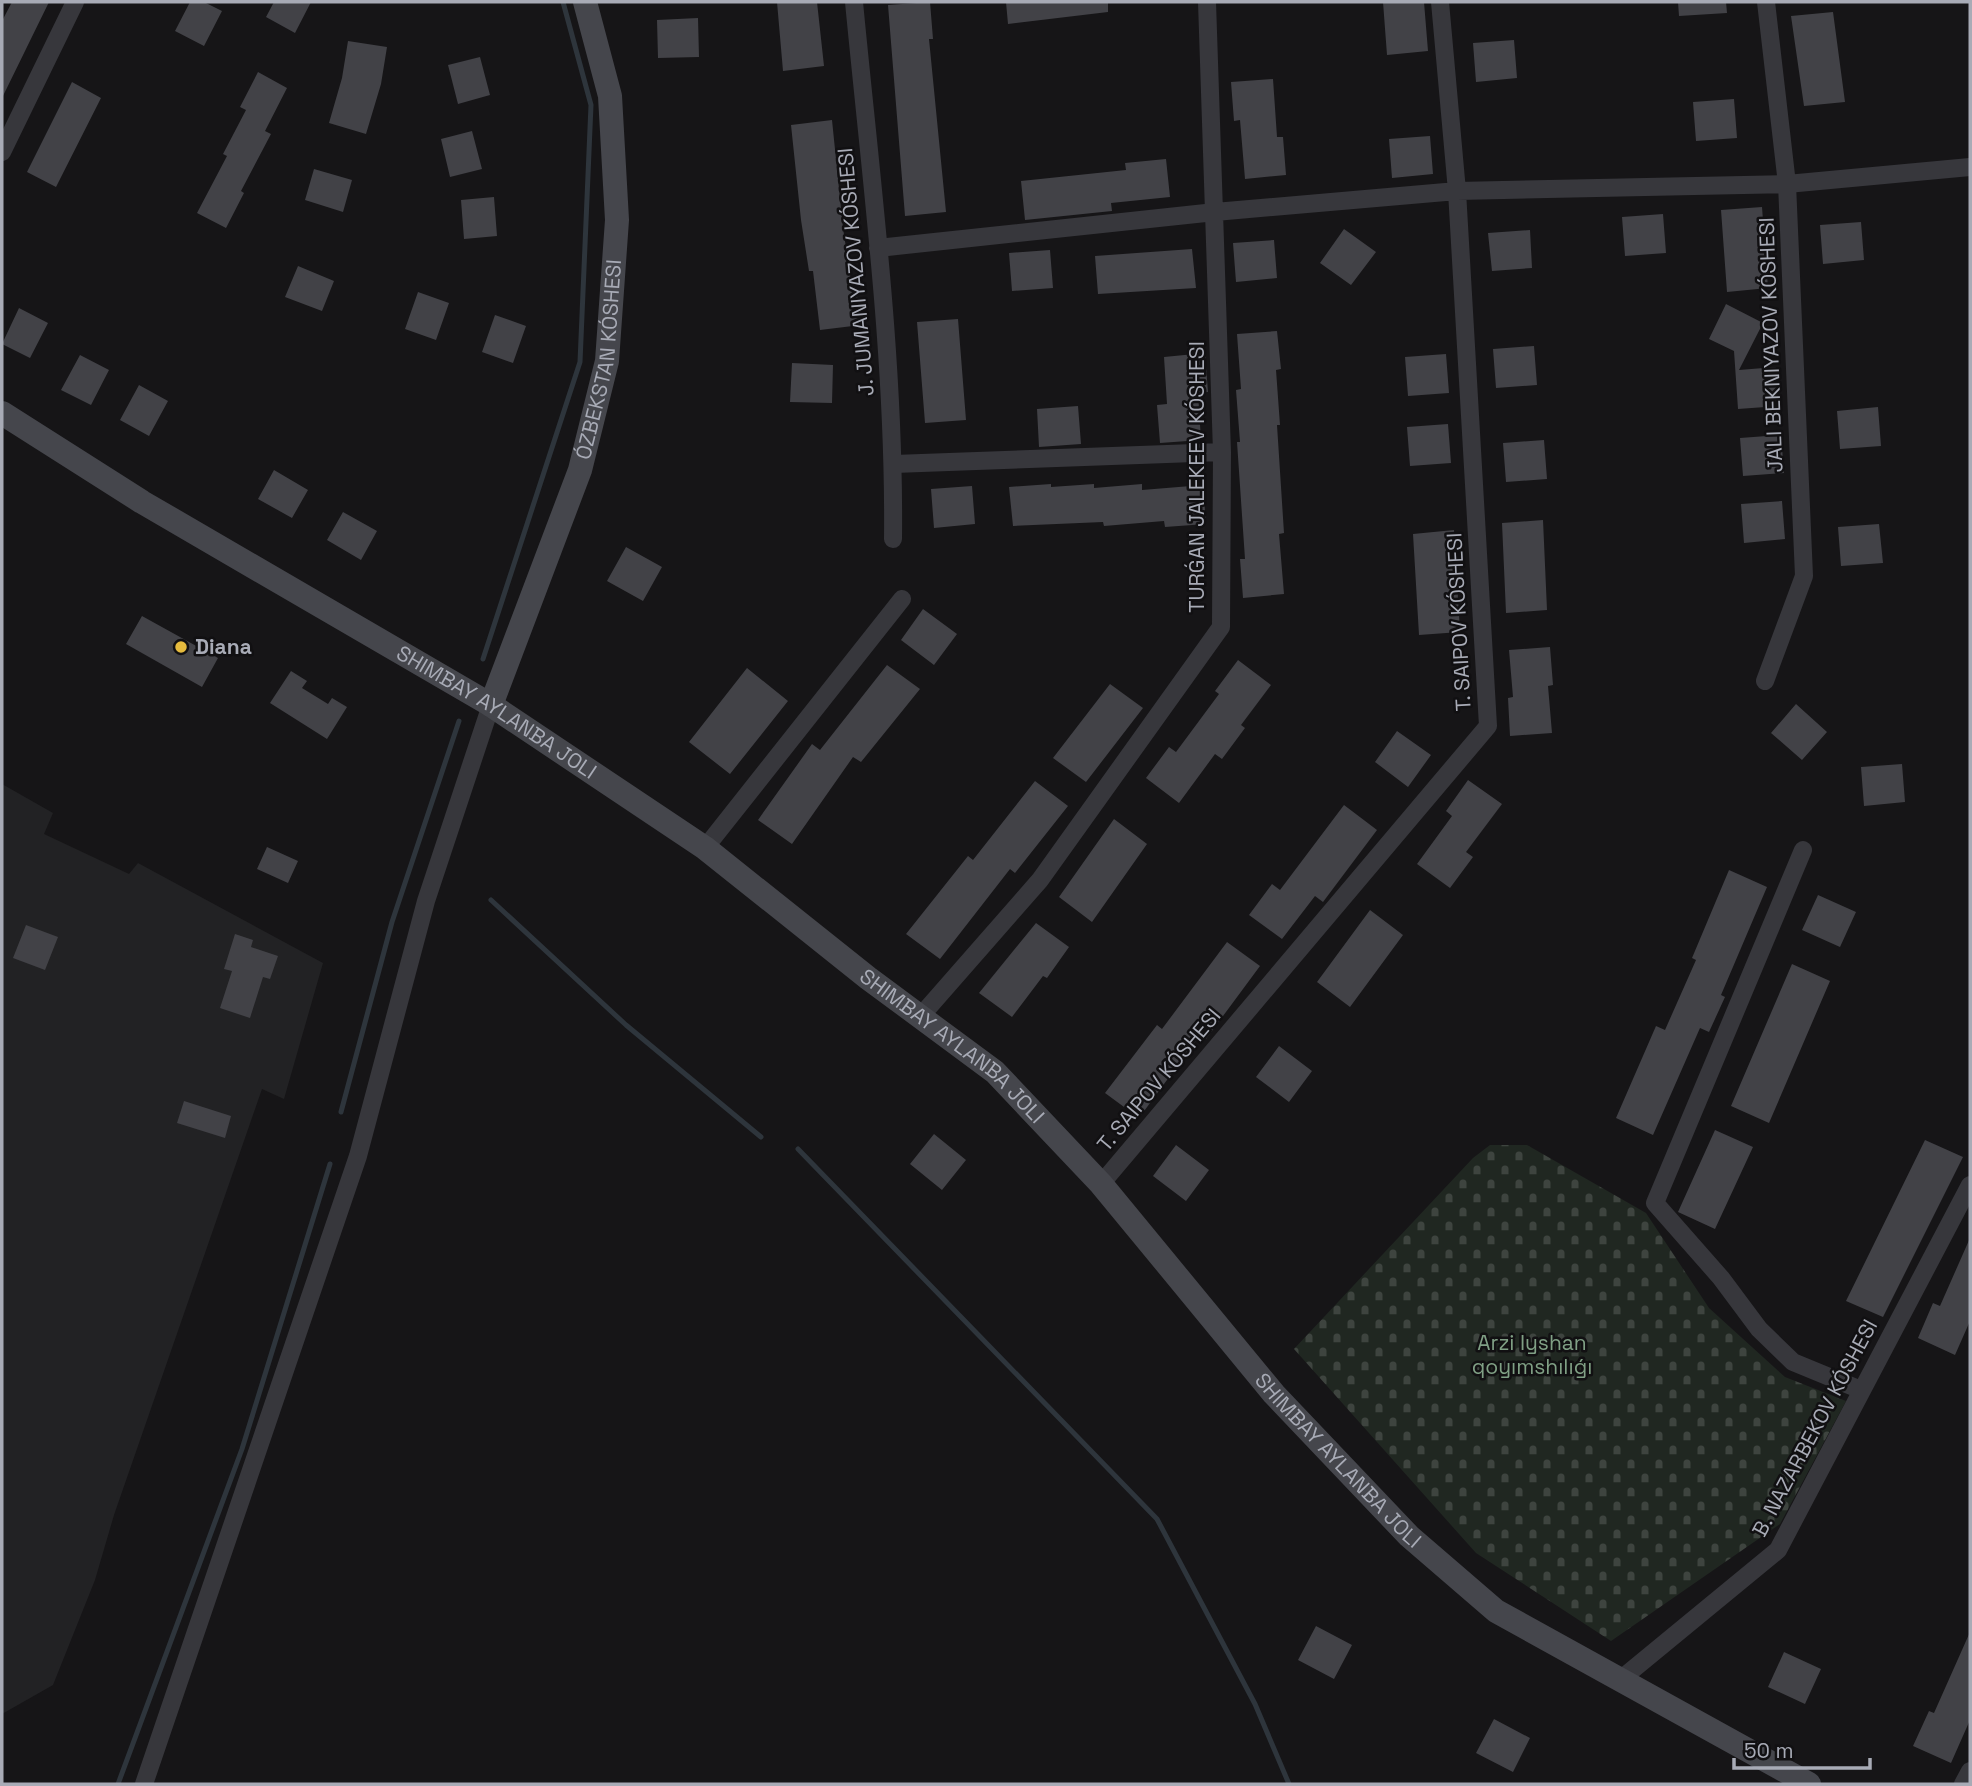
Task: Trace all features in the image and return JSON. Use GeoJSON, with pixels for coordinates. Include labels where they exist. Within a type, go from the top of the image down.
{"type":"FeatureCollection","features":[{"type":"Feature","properties":{"kind":"main road","name":"ÓZBEKSTAN KÓSHESI"},"geometry":{"type":"LineString","coordinates":[[491,705],[580,470],[607,360],[617,220],[611,110],[585,2]]}},
{"type":"Feature","properties":{"kind":"main road"},"geometry":{"type":"LineString","coordinates":[[2,413],[142,502],[491,705],[705,848],[995,1073],[1101,1184],[1274,1394],[1409,1536],[1496,1611],[1809,1784]]}},
{"type":"Feature","properties":{"kind":"street"},"geometry":{"type":"LineString","coordinates":[[2,152],[75,2]]}},
{"type":"Feature","properties":{"kind":"street","name":"J. JUMANIYAZOV KÓSHESI"},"geometry":{"type":"LineString","coordinates":[[854,2],[878,248],[894,464],[893,539]]}},
{"type":"Feature","properties":{"kind":"street","name":"TURǴAN JALEKEEV KÓSHESI"},"geometry":{"type":"LineString","coordinates":[[920,1017],[1040,880],[1221,627],[1222,452],[1207,2]]}},
{"type":"Feature","properties":{"kind":"street","name":"T. SAIPOV KÓSHESI"},"geometry":{"type":"LineString","coordinates":[[1101,1184],[1488,726],[1457,191],[1440,2]]}},
{"type":"Feature","properties":{"kind":"street","name":"JALI BEKNIYAZOV KÓSHESI"},"geometry":{"type":"LineString","coordinates":[[1765,681],[1804,576],[1787,184],[1766,2]]}},
{"type":"Feature","properties":{"kind":"street"},"geometry":{"type":"LineString","coordinates":[[878,248],[1215,212],[1457,191],[1787,184],[1970,167]]}},
{"type":"Feature","properties":{"kind":"street"},"geometry":{"type":"LineString","coordinates":[[894,464],[1222,452]]}},
{"type":"Feature","properties":{"kind":"street"},"geometry":{"type":"LineString","coordinates":[[705,848],[902,599]]}},
{"type":"Feature","properties":{"kind":"street"},"geometry":{"type":"LineString","coordinates":[[144,1784],[358,1156],[426,901],[491,705]]}},
{"type":"Feature","properties":{"kind":"street"},"geometry":{"type":"LineString","coordinates":[[1803,850],[1655,1203],[1721,1278],[1759,1329],[1793,1362],[1861,1390]]}},
{"type":"Feature","properties":{"kind":"street","name":"B. NAZARBEKOV KÓSHESI"},"geometry":{"type":"LineString","coordinates":[[1620,1680],[1778,1550],[1970,1185]]}},
{"type":"Feature","properties":{"kind":"street"},"geometry":{"type":"LineString","coordinates":[[1964,1784],[1970,1771]]}},
{"type":"Feature","properties":{"kind":"shaded area"},"geometry":{"type":"Polygon","coordinates":[[[2,784],[53,813],[44,834],[129,874],[138,863],[323,963],[284,1099],[262,1089],[114,1515],[95,1580],[53,1685],[2,1714],[2,784]]]}},
{"type":"Feature","properties":{"kind":"green space","name":"Arzi Iyshan qoyımshılıǵı"},"geometry":{"type":"Polygon","coordinates":[[[1490,1145],[1527,1145],[1646,1213],[1709,1308],[1785,1377],[1846,1401],[1780,1524],[1611,1641],[1476,1553],[1294,1349],[1473,1158],[1490,1145]]]}},
{"type":"Feature","properties":{"kind":"building"},"geometry":{"type":"Polygon","coordinates":[[[12,2],[49,2],[2,98],[2,21],[12,2]]]}},
{"type":"Feature","properties":{"kind":"building"},"geometry":{"type":"Polygon","coordinates":[[[190,2],[204,2],[222,11],[204,46],[175,31],[190,2]]]}},
{"type":"Feature","properties":{"kind":"building"},"geometry":{"type":"Polygon","coordinates":[[[274,2],[311,2],[295,33],[266,17],[274,2]]]}},
{"type":"Feature","properties":{"kind":"building"},"geometry":{"type":"Polygon","coordinates":[[[777,2],[817,2],[824,66],[783,71],[777,2]]]}},
{"type":"Feature","properties":{"kind":"building"},"geometry":{"type":"Polygon","coordinates":[[[930,2],[933,39],[929,39],[946,212],[905,216],[888,5],[930,2]]]}},
{"type":"Feature","properties":{"kind":"building"},"geometry":{"type":"Polygon","coordinates":[[[1006,2],[1108,2],[1108,12],[1008,24],[1006,2]]]}},
{"type":"Feature","properties":{"kind":"building"},"geometry":{"type":"Polygon","coordinates":[[[1383,2],[1424,2],[1428,51],[1387,55],[1383,2]]]}},
{"type":"Feature","properties":{"kind":"building"},"geometry":{"type":"Polygon","coordinates":[[[1678,2],[1726,2],[1727,13],[1679,16],[1678,2]]]}},
{"type":"Feature","properties":{"kind":"building"},"geometry":{"type":"Polygon","coordinates":[[[1833,12],[1845,102],[1804,106],[1791,16],[1833,12]]]}},
{"type":"Feature","properties":{"kind":"building"},"geometry":{"type":"Polygon","coordinates":[[[698,18],[699,57],[658,58],[657,20],[698,18]]]}},
{"type":"Feature","properties":{"kind":"building"},"geometry":{"type":"Polygon","coordinates":[[[1514,40],[1517,78],[1476,82],[1473,43],[1514,40]]]}},
{"type":"Feature","properties":{"kind":"building"},"geometry":{"type":"Polygon","coordinates":[[[348,41],[387,47],[381,84],[366,134],[329,123],[342,78],[348,41]]]}},
{"type":"Feature","properties":{"kind":"building"},"geometry":{"type":"Polygon","coordinates":[[[480,57],[490,95],[458,104],[448,65],[480,57]]]}},
{"type":"Feature","properties":{"kind":"building"},"geometry":{"type":"Polygon","coordinates":[[[258,72],[287,88],[265,131],[271,134],[241,191],[244,193],[226,228],[197,213],[227,156],[223,154],[246,110],[240,107],[258,72]]]}},
{"type":"Feature","properties":{"kind":"building"},"geometry":{"type":"Polygon","coordinates":[[[1273,79],[1277,137],[1283,137],[1286,175],[1245,179],[1240,120],[1234,121],[1231,82],[1273,79]]]}},
{"type":"Feature","properties":{"kind":"building"},"geometry":{"type":"Polygon","coordinates":[[[72,82],[101,98],[56,187],[27,172],[72,82]]]}},
{"type":"Feature","properties":{"kind":"building"},"geometry":{"type":"Polygon","coordinates":[[[1734,99],[1737,138],[1696,141],[1693,102],[1734,99]]]}},
{"type":"Feature","properties":{"kind":"building"},"geometry":{"type":"Polygon","coordinates":[[[832,120],[843,228],[861,325],[820,330],[813,271],[809,271],[801,220],[791,125],[832,120]]]}},
{"type":"Feature","properties":{"kind":"building"},"geometry":{"type":"Polygon","coordinates":[[[472,131],[482,169],[450,177],[441,139],[472,131]]]}},
{"type":"Feature","properties":{"kind":"building"},"geometry":{"type":"Polygon","coordinates":[[[1430,136],[1433,174],[1392,178],[1389,139],[1430,136]]]}},
{"type":"Feature","properties":{"kind":"building"},"geometry":{"type":"Polygon","coordinates":[[[1166,159],[1170,197],[1111,203],[1112,211],[1025,220],[1021,181],[1126,170],[1125,163],[1166,159]]]}},
{"type":"Feature","properties":{"kind":"building"},"geometry":{"type":"Polygon","coordinates":[[[314,169],[352,180],[343,212],[305,200],[314,169]]]}},
{"type":"Feature","properties":{"kind":"building"},"geometry":{"type":"Polygon","coordinates":[[[494,197],[497,236],[464,239],[461,200],[494,197]]]}},
{"type":"Feature","properties":{"kind":"building"},"geometry":{"type":"Polygon","coordinates":[[[1762,207],[1768,288],[1727,292],[1721,210],[1762,207]]]}},
{"type":"Feature","properties":{"kind":"building"},"geometry":{"type":"Polygon","coordinates":[[[1663,214],[1666,253],[1625,256],[1622,217],[1663,214]]]}},
{"type":"Feature","properties":{"kind":"building"},"geometry":{"type":"Polygon","coordinates":[[[1861,222],[1864,260],[1823,264],[1820,225],[1861,222]]]}},
{"type":"Feature","properties":{"kind":"building"},"geometry":{"type":"Polygon","coordinates":[[[1344,229],[1376,252],[1351,285],[1320,263],[1344,229]]]}},
{"type":"Feature","properties":{"kind":"building"},"geometry":{"type":"Polygon","coordinates":[[[1530,230],[1532,268],[1492,271],[1488,233],[1530,230]]]}},
{"type":"Feature","properties":{"kind":"building"},"geometry":{"type":"Polygon","coordinates":[[[1274,240],[1277,278],[1236,282],[1233,243],[1274,240]]]}},
{"type":"Feature","properties":{"kind":"building"},"geometry":{"type":"Polygon","coordinates":[[[1192,249],[1196,288],[1098,294],[1095,256],[1192,249]]]}},
{"type":"Feature","properties":{"kind":"building"},"geometry":{"type":"Polygon","coordinates":[[[1050,250],[1053,288],[1012,291],[1009,253],[1050,250]]]}},
{"type":"Feature","properties":{"kind":"building"},"geometry":{"type":"Polygon","coordinates":[[[298,266],[334,281],[322,311],[285,297],[298,266]]]}},
{"type":"Feature","properties":{"kind":"building"},"geometry":{"type":"Polygon","coordinates":[[[418,292],[449,303],[436,340],[405,329],[418,292]]]}},
{"type":"Feature","properties":{"kind":"building"},"geometry":{"type":"Polygon","coordinates":[[[1726,304],[1763,323],[1739,370],[1776,367],[1779,406],[1738,409],[1734,351],[1709,339],[1726,304]]]}},
{"type":"Feature","properties":{"kind":"building"},"geometry":{"type":"Polygon","coordinates":[[[19,308],[48,323],[30,358],[2,344],[19,308]]]}},
{"type":"Feature","properties":{"kind":"building"},"geometry":{"type":"Polygon","coordinates":[[[495,315],[526,326],[513,363],[482,352],[495,315]]]}},
{"type":"Feature","properties":{"kind":"building"},"geometry":{"type":"Polygon","coordinates":[[[958,319],[966,420],[925,423],[917,322],[958,319]]]}},
{"type":"Feature","properties":{"kind":"building"},"geometry":{"type":"Polygon","coordinates":[[[1277,331],[1281,369],[1276,370],[1280,425],[1277,425],[1284,533],[1279,534],[1284,594],[1243,598],[1240,559],[1245,559],[1237,442],[1240,442],[1236,390],[1241,389],[1237,334],[1277,331]]]}},
{"type":"Feature","properties":{"kind":"building"},"geometry":{"type":"Polygon","coordinates":[[[1534,346],[1537,385],[1496,388],[1493,349],[1534,346]]]}},
{"type":"Feature","properties":{"kind":"building"},"geometry":{"type":"Polygon","coordinates":[[[1205,353],[1208,392],[1198,393],[1201,440],[1160,443],[1157,405],[1167,404],[1164,357],[1205,353]]]}},
{"type":"Feature","properties":{"kind":"building"},"geometry":{"type":"Polygon","coordinates":[[[1446,354],[1449,393],[1408,396],[1405,357],[1446,354]]]}},
{"type":"Feature","properties":{"kind":"building"},"geometry":{"type":"Polygon","coordinates":[[[80,355],[109,370],[91,405],[61,390],[80,355]]]}},
{"type":"Feature","properties":{"kind":"building"},"geometry":{"type":"Polygon","coordinates":[[[792,363],[833,365],[832,403],[790,402],[792,363]]]}},
{"type":"Feature","properties":{"kind":"building"},"geometry":{"type":"Polygon","coordinates":[[[139,385],[168,401],[149,436],[120,420],[139,385]]]}},
{"type":"Feature","properties":{"kind":"building"},"geometry":{"type":"Polygon","coordinates":[[[1078,406],[1081,444],[1039,447],[1037,409],[1078,406]]]}},
{"type":"Feature","properties":{"kind":"building"},"geometry":{"type":"Polygon","coordinates":[[[1878,407],[1881,446],[1840,449],[1837,411],[1878,407]]]}},
{"type":"Feature","properties":{"kind":"building"},"geometry":{"type":"Polygon","coordinates":[[[1448,424],[1451,463],[1410,466],[1407,427],[1448,424]]]}},
{"type":"Feature","properties":{"kind":"building"},"geometry":{"type":"Polygon","coordinates":[[[1781,435],[1784,473],[1743,476],[1740,438],[1781,435]]]}},
{"type":"Feature","properties":{"kind":"building"},"geometry":{"type":"Polygon","coordinates":[[[1544,440],[1547,479],[1506,482],[1503,443],[1544,440]]]}},
{"type":"Feature","properties":{"kind":"building"},"geometry":{"type":"Polygon","coordinates":[[[274,470],[308,490],[292,518],[258,499],[274,470]]]}},
{"type":"Feature","properties":{"kind":"building"},"geometry":{"type":"Polygon","coordinates":[[[1051,484],[1051,487],[1094,484],[1094,488],[1142,484],[1142,490],[1203,485],[1206,524],[1165,527],[1164,521],[1104,526],[1103,522],[1013,526],[1009,487],[1051,484]]]}},
{"type":"Feature","properties":{"kind":"building"},"geometry":{"type":"Polygon","coordinates":[[[972,486],[975,524],[934,528],[931,489],[972,486]]]}},
{"type":"Feature","properties":{"kind":"building"},"geometry":{"type":"Polygon","coordinates":[[[1782,501],[1785,539],[1744,543],[1741,504],[1782,501]]]}},
{"type":"Feature","properties":{"kind":"building"},"geometry":{"type":"Polygon","coordinates":[[[343,512],[377,531],[361,560],[327,540],[343,512]]]}},
{"type":"Feature","properties":{"kind":"building"},"geometry":{"type":"Polygon","coordinates":[[[1543,520],[1547,610],[1506,613],[1502,523],[1543,520]]]}},
{"type":"Feature","properties":{"kind":"building"},"geometry":{"type":"Polygon","coordinates":[[[1879,524],[1883,563],[1841,566],[1838,527],[1879,524]]]}},
{"type":"Feature","properties":{"kind":"building"},"geometry":{"type":"Polygon","coordinates":[[[1454,530],[1460,632],[1419,635],[1413,534],[1454,530]]]}},
{"type":"Feature","properties":{"kind":"building"},"geometry":{"type":"Polygon","coordinates":[[[626,547],[662,567],[643,601],[607,581],[626,547]]]}},
{"type":"Feature","properties":{"kind":"building"},"geometry":{"type":"Polygon","coordinates":[[[923,609],[957,634],[934,665],[901,640],[923,609]]]}},
{"type":"Feature","properties":{"kind":"building"},"geometry":{"type":"Polygon","coordinates":[[[142,616],[218,658],[202,687],[126,644],[142,616]]]}},
{"type":"Feature","properties":{"kind":"building"},"geometry":{"type":"Polygon","coordinates":[[[1550,647],[1553,685],[1548,686],[1552,733],[1510,736],[1508,698],[1513,697],[1509,650],[1550,647]]]}},
{"type":"Feature","properties":{"kind":"building"},"geometry":{"type":"Polygon","coordinates":[[[1238,660],[1271,685],[1241,725],[1245,728],[1222,759],[1215,754],[1179,803],[1146,778],[1169,747],[1176,752],[1219,694],[1215,691],[1238,660]]]}},
{"type":"Feature","properties":{"kind":"building"},"geometry":{"type":"Polygon","coordinates":[[[887,665],[920,689],[861,762],[853,757],[792,844],[758,820],[812,744],[820,750],[887,665]]]}},
{"type":"Feature","properties":{"kind":"building"},"geometry":{"type":"Polygon","coordinates":[[[747,668],[788,701],[730,774],[689,742],[747,668]]]}},
{"type":"Feature","properties":{"kind":"building"},"geometry":{"type":"Polygon","coordinates":[[[291,671],[307,681],[302,688],[328,704],[332,698],[347,707],[327,739],[270,703],[291,671]]]}},
{"type":"Feature","properties":{"kind":"building"},"geometry":{"type":"Polygon","coordinates":[[[1110,684],[1143,708],[1086,782],[1053,758],[1110,684]]]}},
{"type":"Feature","properties":{"kind":"building"},"geometry":{"type":"Polygon","coordinates":[[[1796,704],[1827,732],[1802,760],[1771,733],[1796,704]]]}},
{"type":"Feature","properties":{"kind":"building"},"geometry":{"type":"Polygon","coordinates":[[[1397,731],[1431,755],[1408,787],[1375,762],[1397,731]]]}},
{"type":"Feature","properties":{"kind":"building"},"geometry":{"type":"Polygon","coordinates":[[[1902,764],[1905,802],[1864,806],[1861,767],[1902,764]]]}},
{"type":"Feature","properties":{"kind":"building"},"geometry":{"type":"Polygon","coordinates":[[[1468,780],[1502,804],[1466,852],[1473,857],[1450,888],[1417,864],[1452,816],[1446,811],[1468,780]]]}},
{"type":"Feature","properties":{"kind":"building"},"geometry":{"type":"Polygon","coordinates":[[[1035,781],[1068,806],[1015,873],[1010,869],[940,959],[906,934],[968,856],[973,860],[1035,781]]]}},
{"type":"Feature","properties":{"kind":"building"},"geometry":{"type":"Polygon","coordinates":[[[1344,805],[1377,830],[1323,902],[1315,896],[1282,939],[1249,915],[1272,884],[1280,890],[1344,805]]]}},
{"type":"Feature","properties":{"kind":"building"},"geometry":{"type":"Polygon","coordinates":[[[1114,819],[1147,844],[1092,922],[1059,897],[1114,819]]]}},
{"type":"Feature","properties":{"kind":"building"},"geometry":{"type":"Polygon","coordinates":[[[267,847],[298,861],[288,883],[257,869],[267,847]]]}},
{"type":"Feature","properties":{"kind":"building"},"geometry":{"type":"Polygon","coordinates":[[[1729,870],[1767,887],[1721,995],[1725,997],[1709,1032],[1700,1028],[1653,1135],[1616,1118],[1656,1026],[1665,1030],[1696,960],[1692,958],[1729,870]]]}},
{"type":"Feature","properties":{"kind":"building"},"geometry":{"type":"Polygon","coordinates":[[[1818,895],[1856,912],[1840,947],[1802,930],[1818,895]]]}},
{"type":"Feature","properties":{"kind":"building"},"geometry":{"type":"Polygon","coordinates":[[[1370,910],[1403,935],[1350,1007],[1317,982],[1370,910]]]}},
{"type":"Feature","properties":{"kind":"building"},"geometry":{"type":"Polygon","coordinates":[[[1036,923],[1069,947],[1047,978],[1043,976],[1012,1017],[979,993],[1036,923]]]}},
{"type":"Feature","properties":{"kind":"building"},"geometry":{"type":"Polygon","coordinates":[[[26,925],[58,937],[45,970],[13,958],[26,925]]]}},
{"type":"Feature","properties":{"kind":"building"},"geometry":{"type":"Polygon","coordinates":[[[235,934],[253,940],[251,947],[278,956],[270,979],[263,977],[250,1018],[220,1008],[232,971],[224,969],[235,934]]]}},
{"type":"Feature","properties":{"kind":"building"},"geometry":{"type":"Polygon","coordinates":[[[1227,942],[1260,966],[1206,1039],[1200,1035],[1139,1118],[1105,1093],[1157,1025],[1162,1029],[1227,942]]]}},
{"type":"Feature","properties":{"kind":"building"},"geometry":{"type":"Polygon","coordinates":[[[1792,964],[1830,981],[1769,1123],[1731,1106],[1792,964]]]}},
{"type":"Feature","properties":{"kind":"building"},"geometry":{"type":"Polygon","coordinates":[[[1279,1046],[1312,1071],[1289,1102],[1256,1077],[1279,1046]]]}},
{"type":"Feature","properties":{"kind":"building"},"geometry":{"type":"Polygon","coordinates":[[[184,1101],[231,1116],[225,1138],[177,1123],[184,1101]]]}},
{"type":"Feature","properties":{"kind":"building"},"geometry":{"type":"Polygon","coordinates":[[[1715,1130],[1753,1147],[1715,1229],[1678,1212],[1715,1130]]]}},
{"type":"Feature","properties":{"kind":"building"},"geometry":{"type":"Polygon","coordinates":[[[934,1134],[966,1160],[942,1190],[910,1164],[934,1134]]]}},
{"type":"Feature","properties":{"kind":"building"},"geometry":{"type":"Polygon","coordinates":[[[1925,1140],[1963,1157],[1883,1317],[1846,1301],[1925,1140]]]}},
{"type":"Feature","properties":{"kind":"building"},"geometry":{"type":"Polygon","coordinates":[[[1176,1145],[1209,1170],[1186,1201],[1153,1176],[1176,1145]]]}},
{"type":"Feature","properties":{"kind":"building"},"geometry":{"type":"Polygon","coordinates":[[[1970,1238],[1970,1321],[1955,1355],[1918,1338],[1933,1303],[1940,1306],[1970,1238]]]}},
{"type":"Feature","properties":{"kind":"building"},"geometry":{"type":"Polygon","coordinates":[[[1316,1626],[1352,1645],[1334,1679],[1298,1660],[1316,1626]]]}},
{"type":"Feature","properties":{"kind":"building"},"geometry":{"type":"Polygon","coordinates":[[[1970,1632],[1970,1720],[1951,1763],[1913,1746],[1929,1711],[1934,1713],[1970,1632]]]}},
{"type":"Feature","properties":{"kind":"building"},"geometry":{"type":"Polygon","coordinates":[[[1784,1652],[1821,1669],[1805,1704],[1768,1687],[1784,1652]]]}},
{"type":"Feature","properties":{"kind":"building"},"geometry":{"type":"Polygon","coordinates":[[[1494,1719],[1530,1738],[1513,1772],[1476,1753],[1494,1719]]]}},
{"type":"Feature","properties":{"kind":"waterway"},"geometry":{"type":"LineString","coordinates":[[483,659],[580,362],[591,105],[563,2]]}},
{"type":"Feature","properties":{"kind":"waterway"},"geometry":{"type":"LineString","coordinates":[[341,1112],[392,922],[459,721]]}},
{"type":"Feature","properties":{"kind":"waterway"},"geometry":{"type":"LineString","coordinates":[[491,900],[626,1025],[761,1137]]}},
{"type":"Feature","properties":{"kind":"waterway"},"geometry":{"type":"LineString","coordinates":[[798,1149],[1157,1519],[1255,1704],[1289,1784]]}},
{"type":"Feature","properties":{"kind":"waterway"},"geometry":{"type":"LineString","coordinates":[[118,1784],[242,1449],[330,1164]]}},
{"type":"Feature","properties":{"kind":"place","name":"Diana"},"geometry":{"type":"Point","coordinates":[181,647]}}]}
